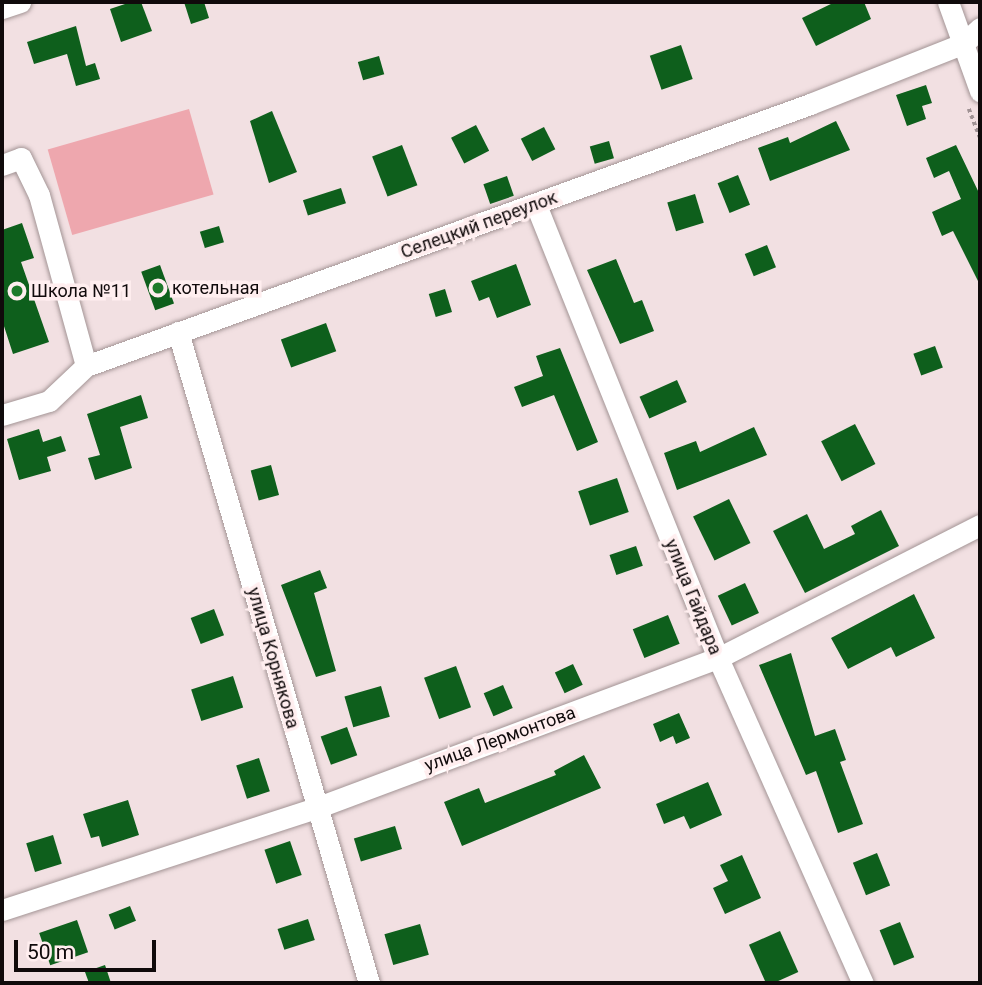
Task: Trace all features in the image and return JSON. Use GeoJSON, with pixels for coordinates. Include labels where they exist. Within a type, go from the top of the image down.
{"type":"FeatureCollection","features":[{"type":"Feature","properties":{"kind":"street"},"geometry":{"type":"LineString","coordinates":[[2,8],[20,2]]}},
{"type":"Feature","properties":{"kind":"street"},"geometry":{"type":"LineString","coordinates":[[948,2],[980,91]]}},
{"type":"Feature","properties":{"kind":"street"},"geometry":{"type":"LineString","coordinates":[[964,43],[980,28]]}},
{"type":"Feature","properties":{"kind":"street","name":"Селецкий переулок"},"geometry":{"type":"LineString","coordinates":[[2,415],[48,401],[86,366],[537,205],[964,43]]}},
{"type":"Feature","properties":{"kind":"street"},"geometry":{"type":"LineString","coordinates":[[2,164],[21,158],[39,195],[86,366]]}},
{"type":"Feature","properties":{"kind":"street","name":"улица Гайдара"},"geometry":{"type":"LineString","coordinates":[[537,205],[718,658],[863,983]]}},
{"type":"Feature","properties":{"kind":"street","name":"улица Корнякова"},"geometry":{"type":"LineString","coordinates":[[178,332],[369,983]]}},
{"type":"Feature","properties":{"kind":"street","name":"улица Лермонтова"},"geometry":{"type":"LineString","coordinates":[[2,910],[316,808],[718,658],[980,526]]}},
{"type":"Feature","properties":{"kind":"shaded area"},"geometry":{"type":"Polygon","coordinates":[[[189,109],[214,195],[72,235],[48,150],[189,109]]]}},
{"type":"Feature","properties":{"kind":"building"},"geometry":{"type":"Polygon","coordinates":[[[131,2],[141,2],[152,31],[121,42],[110,9],[131,2]]]}},
{"type":"Feature","properties":{"kind":"building"},"geometry":{"type":"Polygon","coordinates":[[[184,2],[204,2],[209,18],[191,24],[184,2]]]}},
{"type":"Feature","properties":{"kind":"building"},"geometry":{"type":"Polygon","coordinates":[[[835,2],[864,2],[871,19],[816,46],[802,18],[835,2]]]}},
{"type":"Feature","properties":{"kind":"building"},"geometry":{"type":"Polygon","coordinates":[[[76,26],[86,66],[95,63],[100,79],[76,86],[67,54],[34,64],[27,42],[76,26]]]}},
{"type":"Feature","properties":{"kind":"building"},"geometry":{"type":"Polygon","coordinates":[[[681,45],[693,79],[662,90],[650,56],[681,45]]]}},
{"type":"Feature","properties":{"kind":"building"},"geometry":{"type":"Polygon","coordinates":[[[379,56],[384,74],[363,80],[358,62],[379,56]]]}},
{"type":"Feature","properties":{"kind":"building"},"geometry":{"type":"Polygon","coordinates":[[[926,85],[932,103],[922,106],[926,119],[907,126],[896,95],[926,85]]]}},
{"type":"Feature","properties":{"kind":"building"},"geometry":{"type":"Polygon","coordinates":[[[272,111],[297,172],[269,183],[250,121],[272,111]]]}},
{"type":"Feature","properties":{"kind":"building"},"geometry":{"type":"Polygon","coordinates":[[[836,121],[850,150],[770,181],[758,148],[788,137],[790,143],[836,121]]]}},
{"type":"Feature","properties":{"kind":"building"},"geometry":{"type":"Polygon","coordinates":[[[476,125],[489,151],[464,164],[451,138],[476,125]]]}},
{"type":"Feature","properties":{"kind":"building"},"geometry":{"type":"Polygon","coordinates":[[[544,127],[555,149],[532,161],[521,139],[544,127]]]}},
{"type":"Feature","properties":{"kind":"building"},"geometry":{"type":"Polygon","coordinates":[[[609,141],[614,158],[595,164],[590,147],[609,141]]]}},
{"type":"Feature","properties":{"kind":"building"},"geometry":{"type":"Polygon","coordinates":[[[402,145],[417,185],[388,197],[372,156],[402,145]]]}},
{"type":"Feature","properties":{"kind":"building"},"geometry":{"type":"Polygon","coordinates":[[[956,145],[980,195],[980,285],[953,231],[942,236],[932,212],[961,199],[949,171],[934,178],[926,158],[956,145]]]}},
{"type":"Feature","properties":{"kind":"building"},"geometry":{"type":"Polygon","coordinates":[[[738,175],[750,205],[730,213],[718,183],[738,175]]]}},
{"type":"Feature","properties":{"kind":"building"},"geometry":{"type":"Polygon","coordinates":[[[507,176],[514,196],[490,204],[483,184],[507,176]]]}},
{"type":"Feature","properties":{"kind":"building"},"geometry":{"type":"Polygon","coordinates":[[[341,188],[346,203],[308,216],[303,200],[341,188]]]}},
{"type":"Feature","properties":{"kind":"building"},"geometry":{"type":"Polygon","coordinates":[[[695,194],[704,223],[676,231],[667,202],[695,194]]]}},
{"type":"Feature","properties":{"kind":"building","name":"Школа №11"},"geometry":{"type":"Polygon","coordinates":[[[22,223],[34,258],[21,262],[49,342],[13,354],[2,320],[2,230],[22,223]]]}},
{"type":"Feature","properties":{"kind":"building"},"geometry":{"type":"Polygon","coordinates":[[[219,226],[224,242],[205,248],[200,232],[219,226]]]}},
{"type":"Feature","properties":{"kind":"building"},"geometry":{"type":"Polygon","coordinates":[[[767,245],[776,267],[754,276],[745,254],[767,245]]]}},
{"type":"Feature","properties":{"kind":"building"},"geometry":{"type":"Polygon","coordinates":[[[616,259],[634,303],[642,300],[654,331],[620,344],[587,270],[616,259]]]}},
{"type":"Feature","properties":{"kind":"building"},"geometry":{"type":"Polygon","coordinates":[[[516,264],[531,305],[497,318],[489,297],[479,301],[471,281],[516,264]]]}},
{"type":"Feature","properties":{"kind":"building","name":"котельная"},"geometry":{"type":"Polygon","coordinates":[[[160,265],[174,304],[155,310],[141,272],[160,265]]]}},
{"type":"Feature","properties":{"kind":"building"},"geometry":{"type":"Polygon","coordinates":[[[445,289],[452,312],[436,317],[429,294],[445,289]]]}},
{"type":"Feature","properties":{"kind":"building"},"geometry":{"type":"Polygon","coordinates":[[[326,323],[336,351],[291,368],[281,339],[326,323]]]}},
{"type":"Feature","properties":{"kind":"building"},"geometry":{"type":"Polygon","coordinates":[[[935,346],[943,368],[921,375],[913,354],[935,346]]]}},
{"type":"Feature","properties":{"kind":"building"},"geometry":{"type":"Polygon","coordinates":[[[560,348],[598,442],[577,451],[554,395],[522,407],[514,387],[543,376],[536,356],[560,348]]]}},
{"type":"Feature","properties":{"kind":"building"},"geometry":{"type":"Polygon","coordinates":[[[677,380],[687,402],[649,419],[640,397],[677,380]]]}},
{"type":"Feature","properties":{"kind":"building"},"geometry":{"type":"Polygon","coordinates":[[[141,395],[148,418],[120,427],[132,468],[95,480],[88,458],[100,455],[87,414],[141,395]]]}},
{"type":"Feature","properties":{"kind":"building"},"geometry":{"type":"Polygon","coordinates":[[[855,424],[875,464],[842,481],[821,441],[855,424]]]}},
{"type":"Feature","properties":{"kind":"building"},"geometry":{"type":"Polygon","coordinates":[[[754,427],[767,455],[677,490],[664,453],[696,441],[700,452],[754,427]]]}},
{"type":"Feature","properties":{"kind":"building"},"geometry":{"type":"Polygon","coordinates":[[[39,429],[43,442],[61,436],[66,451],[47,457],[51,471],[19,480],[7,439],[39,429]]]}},
{"type":"Feature","properties":{"kind":"building"},"geometry":{"type":"Polygon","coordinates":[[[271,465],[279,495],[259,500],[251,470],[271,465]]]}},
{"type":"Feature","properties":{"kind":"building"},"geometry":{"type":"Polygon","coordinates":[[[617,478],[629,512],[590,525],[578,491],[617,478]]]}},
{"type":"Feature","properties":{"kind":"building"},"geometry":{"type":"Polygon","coordinates":[[[729,499],[750,543],[715,561],[693,517],[729,499]]]}},
{"type":"Feature","properties":{"kind":"building"},"geometry":{"type":"Polygon","coordinates":[[[881,510],[899,546],[805,593],[773,531],[807,514],[824,549],[855,534],[851,526],[881,510]]]}},
{"type":"Feature","properties":{"kind":"building"},"geometry":{"type":"Polygon","coordinates":[[[636,546],[643,566],[616,575],[610,555],[636,546]]]}},
{"type":"Feature","properties":{"kind":"building"},"geometry":{"type":"Polygon","coordinates":[[[320,570],[327,588],[314,593],[336,671],[316,677],[281,585],[320,570]]]}},
{"type":"Feature","properties":{"kind":"building"},"geometry":{"type":"Polygon","coordinates":[[[745,583],[759,613],[732,626],[718,596],[745,583]]]}},
{"type":"Feature","properties":{"kind":"building"},"geometry":{"type":"Polygon","coordinates":[[[914,594],[935,638],[896,657],[891,647],[848,669],[831,638],[914,594]]]}},
{"type":"Feature","properties":{"kind":"building"},"geometry":{"type":"Polygon","coordinates":[[[214,609],[224,635],[201,644],[191,618],[214,609]]]}},
{"type":"Feature","properties":{"kind":"building"},"geometry":{"type":"Polygon","coordinates":[[[668,615],[680,644],[644,658],[633,629],[668,615]]]}},
{"type":"Feature","properties":{"kind":"building"},"geometry":{"type":"Polygon","coordinates":[[[791,653],[815,736],[835,729],[846,760],[840,762],[863,824],[838,833],[816,771],[806,775],[759,665],[791,653]]]}},
{"type":"Feature","properties":{"kind":"building"},"geometry":{"type":"Polygon","coordinates":[[[573,664],[583,685],[565,693],[555,672],[573,664]]]}},
{"type":"Feature","properties":{"kind":"building"},"geometry":{"type":"Polygon","coordinates":[[[456,666],[471,707],[439,719],[424,678],[456,666]]]}},
{"type":"Feature","properties":{"kind":"building"},"geometry":{"type":"Polygon","coordinates":[[[233,676],[243,707],[201,721],[191,690],[233,676]]]}},
{"type":"Feature","properties":{"kind":"building"},"geometry":{"type":"Polygon","coordinates":[[[503,685],[513,708],[493,716],[484,693],[503,685]]]}},
{"type":"Feature","properties":{"kind":"building"},"geometry":{"type":"Polygon","coordinates":[[[381,686],[390,717],[353,727],[344,696],[381,686]]]}},
{"type":"Feature","properties":{"kind":"building"},"geometry":{"type":"Polygon","coordinates":[[[679,713],[690,738],[676,744],[673,736],[660,742],[653,724],[679,713]]]}},
{"type":"Feature","properties":{"kind":"building"},"geometry":{"type":"Polygon","coordinates":[[[347,727],[357,755],[331,765],[321,737],[347,727]]]}},
{"type":"Feature","properties":{"kind":"building"},"geometry":{"type":"Polygon","coordinates":[[[584,755],[601,788],[462,846],[444,802],[479,788],[485,803],[556,775],[554,771],[584,755]]]}},
{"type":"Feature","properties":{"kind":"building"},"geometry":{"type":"Polygon","coordinates":[[[259,758],[270,791],[247,799],[236,765],[259,758]]]}},
{"type":"Feature","properties":{"kind":"building"},"geometry":{"type":"Polygon","coordinates":[[[708,782],[722,815],[690,829],[684,816],[664,824],[656,804],[708,782]]]}},
{"type":"Feature","properties":{"kind":"building"},"geometry":{"type":"Polygon","coordinates":[[[128,800],[139,835],[102,847],[99,836],[91,838],[83,814],[128,800]]]}},
{"type":"Feature","properties":{"kind":"building"},"geometry":{"type":"Polygon","coordinates":[[[395,826],[402,849],[361,862],[354,839],[395,826]]]}},
{"type":"Feature","properties":{"kind":"building"},"geometry":{"type":"Polygon","coordinates":[[[53,835],[62,864],[35,872],[26,843],[53,835]]]}},
{"type":"Feature","properties":{"kind":"building"},"geometry":{"type":"Polygon","coordinates":[[[290,841],[302,875],[276,884],[264,850],[290,841]]]}},
{"type":"Feature","properties":{"kind":"building"},"geometry":{"type":"Polygon","coordinates":[[[877,853],[890,885],[866,895],[853,863],[877,853]]]}},
{"type":"Feature","properties":{"kind":"building"},"geometry":{"type":"Polygon","coordinates":[[[742,855],[761,898],[725,914],[713,888],[728,881],[720,865],[742,855]]]}},
{"type":"Feature","properties":{"kind":"building"},"geometry":{"type":"Polygon","coordinates":[[[130,906],[136,921],[115,929],[109,915],[130,906]]]}},
{"type":"Feature","properties":{"kind":"building"},"geometry":{"type":"Polygon","coordinates":[[[308,919],[315,940],[284,950],[278,929],[308,919]]]}},
{"type":"Feature","properties":{"kind":"building"},"geometry":{"type":"Polygon","coordinates":[[[77,920],[88,952],[50,965],[39,933],[77,920]]]}},
{"type":"Feature","properties":{"kind":"building"},"geometry":{"type":"Polygon","coordinates":[[[900,922],[914,957],[894,965],[880,930],[900,922]]]}},
{"type":"Feature","properties":{"kind":"building"},"geometry":{"type":"Polygon","coordinates":[[[420,924],[429,955],[393,965],[384,934],[420,924]]]}},
{"type":"Feature","properties":{"kind":"building"},"geometry":{"type":"Polygon","coordinates":[[[780,931],[798,972],[774,983],[766,983],[749,945],[780,931]]]}},
{"type":"Feature","properties":{"kind":"building"},"geometry":{"type":"Polygon","coordinates":[[[105,965],[111,983],[89,983],[85,972],[105,965]]]}},
{"type":"Feature","properties":{"kind":"place","name":"котельная"},"geometry":{"type":"Point","coordinates":[158,288]}},
{"type":"Feature","properties":{"kind":"place","name":"Школа №11"},"geometry":{"type":"Point","coordinates":[17,291]}}]}
